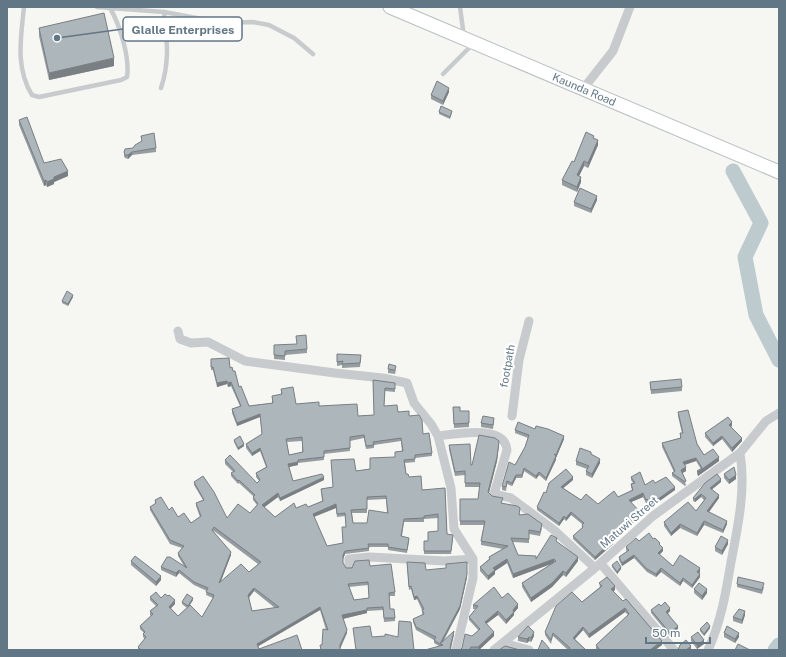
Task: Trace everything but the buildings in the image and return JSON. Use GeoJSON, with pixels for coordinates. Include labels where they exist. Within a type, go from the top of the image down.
{"type":"FeatureCollection","features":[{"type":"Feature","properties":{"kind":"main road","name":"Kaunda Road"},"geometry":{"type":"LineString","coordinates":[[390,7],[773,169]]}},
{"type":"Feature","properties":{"kind":"street"},"geometry":{"type":"LineString","coordinates":[[583,89],[613,51],[630,7]]}},
{"type":"Feature","properties":{"kind":"street","name":"footpath"},"geometry":{"type":"LineString","coordinates":[[512,416],[519,360],[529,321]]}},
{"type":"Feature","properties":{"kind":"street"},"geometry":{"type":"LineString","coordinates":[[178,331],[180,339],[191,343],[208,342],[245,361],[383,378],[407,383],[414,403],[432,424],[438,436],[451,488],[454,529],[472,559],[473,578],[456,650]]}},
{"type":"Feature","properties":{"kind":"street","name":"Matuwi Street"},"geometry":{"type":"LineString","coordinates":[[494,650],[598,566],[653,516],[740,453],[766,421],[779,413]]}},
{"type":"Feature","properties":{"kind":"street"},"geometry":{"type":"LineString","coordinates":[[438,436],[472,432],[490,434],[500,438],[507,445],[507,450],[494,494],[511,498],[554,530],[598,566],[674,650]]}},
{"type":"Feature","properties":{"kind":"street"},"geometry":{"type":"LineString","coordinates":[[708,650],[724,602],[740,516],[742,470],[740,453]]}},
{"type":"Feature","properties":{"kind":"street"},"geometry":{"type":"LineString","coordinates":[[348,566],[349,559],[370,557],[444,561],[472,559]]}},
{"type":"Feature","properties":{"kind":"street"},"geometry":{"type":"LineString","coordinates":[[502,643],[528,650]]}},
{"type":"Feature","properties":{"kind":"lane"},"geometry":{"type":"LineString","coordinates":[[24,7],[20,40],[20,67],[25,84],[32,95],[39,97],[121,80],[128,77],[129,67],[116,20],[110,8]]}},
{"type":"Feature","properties":{"kind":"lane"},"geometry":{"type":"LineString","coordinates":[[97,7],[164,12],[224,23],[253,22],[269,25],[294,38],[313,54]]}},
{"type":"Feature","properties":{"kind":"lane"},"geometry":{"type":"LineString","coordinates":[[443,74],[469,40],[460,7]]}},
{"type":"Feature","properties":{"kind":"lane"},"geometry":{"type":"LineString","coordinates":[[161,88],[166,74],[168,56],[164,12]]}},
{"type":"Feature","properties":{"kind":"waterway"},"geometry":{"type":"LineString","coordinates":[[733,171],[761,223],[745,257],[756,315],[779,360]]}},
{"type":"Feature","properties":{"kind":"waterway"},"geometry":{"type":"LineString","coordinates":[[775,650],[779,645]]}},
{"type":"Feature","properties":{"kind":"place","name":"Glalle Enterprises"},"geometry":{"type":"Point","coordinates":[57,38]}}]}
